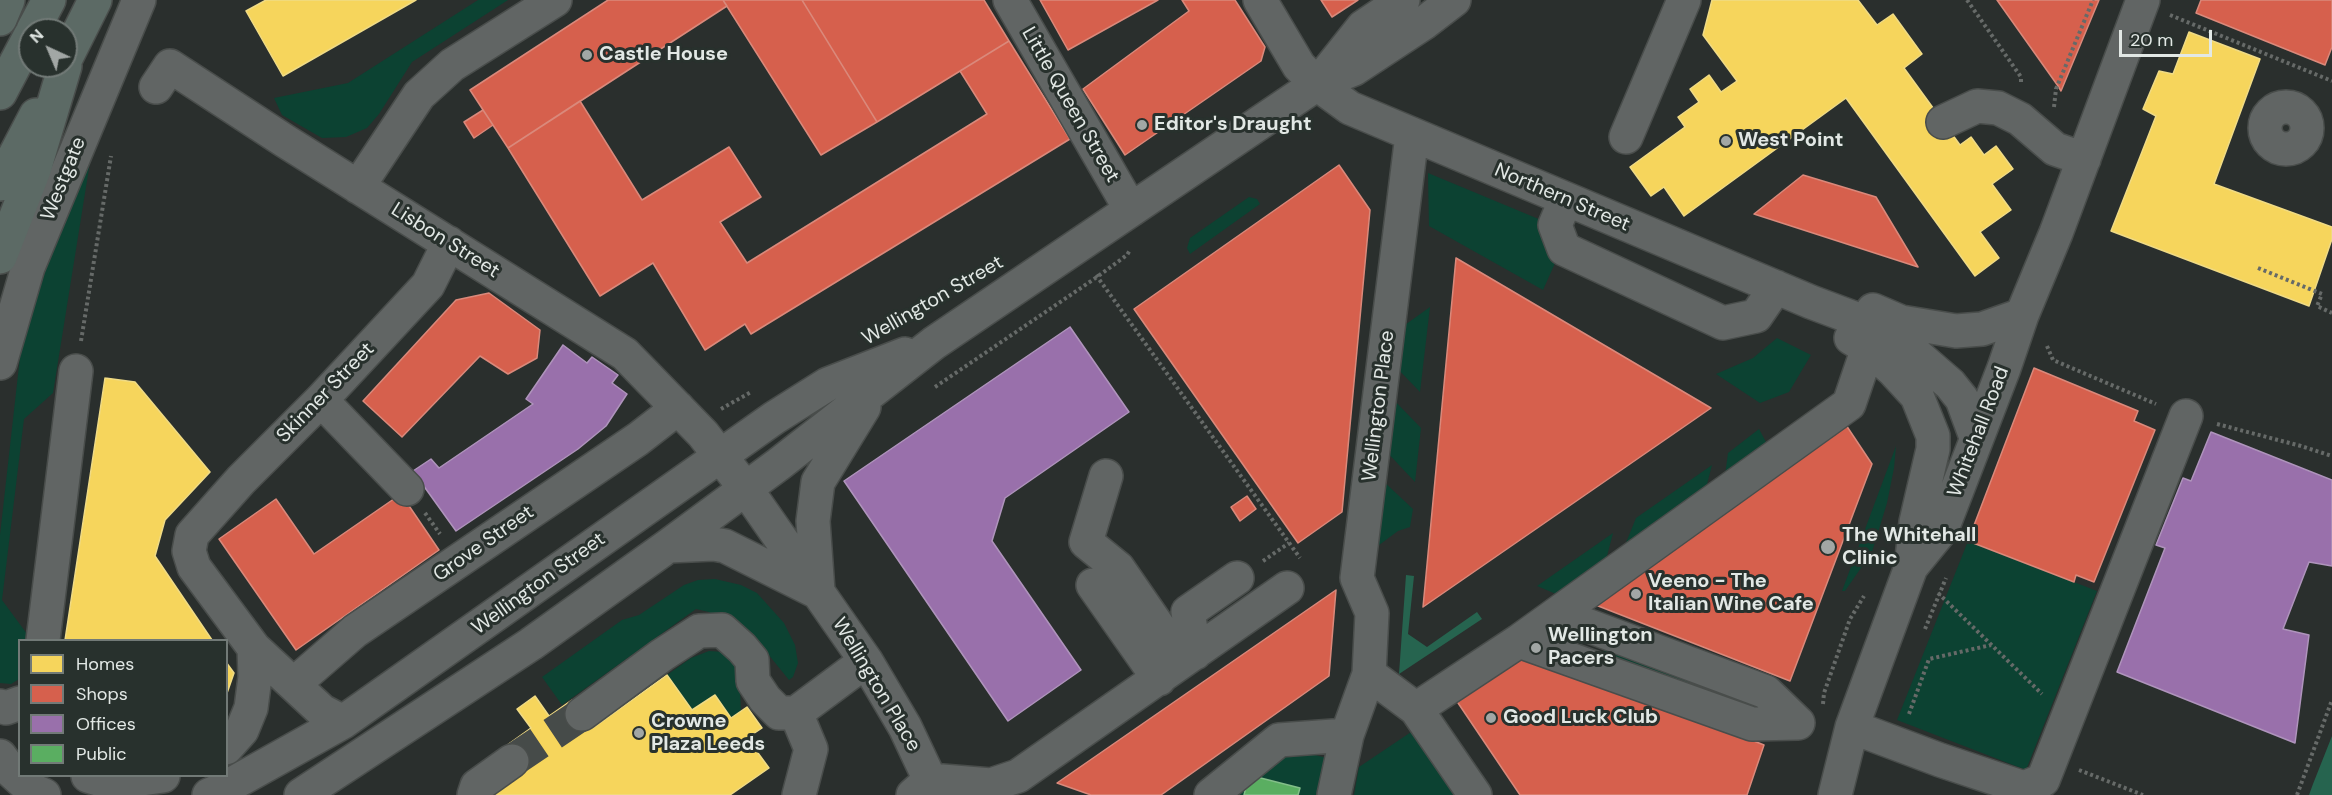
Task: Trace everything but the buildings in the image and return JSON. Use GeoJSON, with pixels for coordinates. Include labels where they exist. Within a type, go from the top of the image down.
{"type":"FeatureCollection","features":[{"type":"Feature","properties":{"kind":"highway"},"geometry":{"type":"LineString","coordinates":[[0,19],[8,0]]}},
{"type":"Feature","properties":{"kind":"highway"},"geometry":{"type":"LineString","coordinates":[[39,18],[49,0]]}},
{"type":"Feature","properties":{"kind":"highway"},"geometry":{"type":"LineString","coordinates":[[78,36],[95,0]]}},
{"type":"Feature","properties":{"kind":"highway"},"geometry":{"type":"LineString","coordinates":[[0,93],[18,59]]}},
{"type":"Feature","properties":{"kind":"highway"},"geometry":{"type":"LineString","coordinates":[[0,184],[57,78]]}},
{"type":"Feature","properties":{"kind":"highway"},"geometry":{"type":"LineString","coordinates":[[0,257],[34,170],[61,78]]}},
{"type":"Feature","properties":{"kind":"street","name":"Westgate"},"geometry":{"type":"LineString","coordinates":[[0,363],[28,267],[139,0]]}},
{"type":"Feature","properties":{"kind":"street"},"geometry":{"type":"LineString","coordinates":[[358,187],[419,95],[452,64],[555,0]]}},
{"type":"Feature","properties":{"kind":"street","name":"Little Queen Street"},"geometry":{"type":"LineString","coordinates":[[1010,0],[1131,210]]}},
{"type":"Feature","properties":{"kind":"street","name":"Northern Street"},"geometry":{"type":"LineString","coordinates":[[1260,0],[1291,55],[1317,84],[1350,108],[1811,303],[1851,317],[1896,340],[1950,384],[1962,399],[1976,437]]}},
{"type":"Feature","properties":{"kind":"street","name":"Wellington Street"},"geometry":{"type":"LineString","coordinates":[[1317,84],[1363,27],[1403,0]]}},
{"type":"Feature","properties":{"kind":"street","name":"Wellington Street"},"geometry":{"type":"LineString","coordinates":[[301,795],[531,644],[746,489],[934,343],[1317,84],[1354,69],[1424,23],[1454,0]]}},
{"type":"Feature","properties":{"kind":"street"},"geometry":{"type":"LineString","coordinates":[[1626,136],[1684,0]]}},
{"type":"Feature","properties":{"kind":"street"},"geometry":{"type":"LineString","coordinates":[[1943,122],[1977,106],[1998,108],[2020,119],[2055,149],[2084,159],[2142,2]]}},
{"type":"Feature","properties":{"kind":"street","name":"Lisbon Street"},"geometry":{"type":"LineString","coordinates":[[156,87],[170,66],[625,354],[719,454]]}},
{"type":"Feature","properties":{"kind":"street","name":"Wellington Place"},"geometry":{"type":"LineString","coordinates":[[1334,795],[1347,735],[1369,674],[1372,613],[1357,578],[1412,135]]}},
{"type":"Feature","properties":{"kind":"street","name":"Whitehall Road"},"geometry":{"type":"LineString","coordinates":[[1911,567],[1942,529],[2084,159]]}},
{"type":"Feature","properties":{"kind":"street"},"geometry":{"type":"LineString","coordinates":[[1566,200],[1555,225],[1564,249],[1723,323],[1756,315],[1776,287]]}},
{"type":"Feature","properties":{"kind":"street","name":"Skinner Street"},"geometry":{"type":"LineString","coordinates":[[254,648],[194,567],[189,551],[192,535],[241,480],[321,400],[428,285],[449,243]]}},
{"type":"Feature","properties":{"kind":"street"},"geometry":{"type":"LineString","coordinates":[[1811,303],[1832,297],[1857,303],[1900,322],[1956,331],[1982,329],[2028,301]]}},
{"type":"Feature","properties":{"kind":"street","name":"Northern Street"},"geometry":{"type":"LineString","coordinates":[[1811,303],[1824,322],[1868,348],[1917,396],[1933,436],[1931,463]]}},
{"type":"Feature","properties":{"kind":"street","name":"Wellington Street"},"geometry":{"type":"LineString","coordinates":[[209,795],[343,722],[719,454],[828,384],[934,343]]}},
{"type":"Feature","properties":{"kind":"street"},"geometry":{"type":"LineString","coordinates":[[1416,709],[1519,641],[1849,404],[1868,348]]}},
{"type":"Feature","properties":{"kind":"street"},"geometry":{"type":"LineString","coordinates":[[43,639],[76,372]]}},
{"type":"Feature","properties":{"kind":"street"},"geometry":{"type":"LineString","coordinates":[[818,593],[813,521],[818,482],[874,391]]}},
{"type":"Feature","properties":{"kind":"street"},"geometry":{"type":"LineString","coordinates":[[321,400],[407,489]]}},
{"type":"Feature","properties":{"kind":"street","name":"Grove Street"},"geometry":{"type":"LineString","coordinates":[[294,684],[355,631],[638,439],[678,408]]}},
{"type":"Feature","properties":{"kind":"street"},"geometry":{"type":"LineString","coordinates":[[1852,727],[1897,745],[2024,788],[2043,780],[2182,425]]}},
{"type":"Feature","properties":{"kind":"street","name":"Wellington Place"},"geometry":{"type":"LineString","coordinates":[[719,454],[866,661],[905,727],[922,787],[1025,786],[1294,574]]}},
{"type":"Feature","properties":{"kind":"street","name":"Whitehall Road"},"geometry":{"type":"LineString","coordinates":[[1835,795],[1852,727],[1911,567],[1916,522],[1931,463]]}},
{"type":"Feature","properties":{"kind":"street"},"geometry":{"type":"LineString","coordinates":[[1106,476],[1086,542],[1118,568],[1179,664]]}},
{"type":"Feature","properties":{"kind":"street","name":"Wellington Place"},"geometry":{"type":"LineString","coordinates":[[668,546],[714,544],[725,546],[818,593]]}},
{"type":"Feature","properties":{"kind":"street"},"geometry":{"type":"LineString","coordinates":[[1179,664],[1188,612],[1237,578]]}},
{"type":"Feature","properties":{"kind":"street"},"geometry":{"type":"LineString","coordinates":[[1093,585],[1179,664]]}},
{"type":"Feature","properties":{"kind":"street"},"geometry":{"type":"LineString","coordinates":[[1519,641],[1752,724],[1798,723],[1766,692],[1557,614]]}},
{"type":"Feature","properties":{"kind":"street"},"geometry":{"type":"LineString","coordinates":[[582,714],[662,655],[699,631],[722,630],[752,660],[753,681],[765,699],[779,713],[796,713],[866,661]]}},
{"type":"Feature","properties":{"kind":"street"},"geometry":{"type":"LineString","coordinates":[[254,648],[322,711],[343,722]]}},
{"type":"Feature","properties":{"kind":"street"},"geometry":{"type":"LineString","coordinates":[[228,746],[242,730],[251,708],[255,677],[254,648]]}},
{"type":"Feature","properties":{"kind":"street"},"geometry":{"type":"LineString","coordinates":[[1369,674],[1416,709],[1474,795]]}},
{"type":"Feature","properties":{"kind":"street"},"geometry":{"type":"LineString","coordinates":[[0,706],[6,708],[18,704]]}},
{"type":"Feature","properties":{"kind":"street"},"geometry":{"type":"LineString","coordinates":[[796,713],[811,749],[799,795]]}},
{"type":"Feature","properties":{"kind":"street"},"geometry":{"type":"LineString","coordinates":[[1211,795],[1279,740],[1347,735]]}},
{"type":"Feature","properties":{"kind":"street"},"geometry":{"type":"LineString","coordinates":[[0,756],[11,771],[32,790],[44,795]]}},
{"type":"Feature","properties":{"kind":"street"},"geometry":{"type":"LineString","coordinates":[[474,795],[477,786],[512,761]]}},
{"type":"Feature","properties":{"kind":"street"},"geometry":{"type":"LineString","coordinates":[[91,777],[101,780],[134,780],[156,777]]}},
{"type":"Feature","properties":{"kind":"path"},"geometry":{"type":"LineString","coordinates":[[1967,0],[2021,77],[2020,119]]}},
{"type":"Feature","properties":{"kind":"path"},"geometry":{"type":"LineString","coordinates":[[2058,84],[2093,0]]}},
{"type":"Feature","properties":{"kind":"path"},"geometry":{"type":"LineString","coordinates":[[2142,2],[2332,81]]}},
{"type":"Feature","properties":{"kind":"path"},"geometry":{"type":"LineString","coordinates":[[76,372],[112,151]]}},
{"type":"Feature","properties":{"kind":"path"},"geometry":{"type":"LineString","coordinates":[[1077,247],[1294,574]]}},
{"type":"Feature","properties":{"kind":"path"},"geometry":{"type":"LineString","coordinates":[[2258,268],[2322,294],[2316,306],[2332,313]]}},
{"type":"Feature","properties":{"kind":"path","name":"Wellington Street"},"geometry":{"type":"LineString","coordinates":[[896,323],[943,295]]}},
{"type":"Feature","properties":{"kind":"path"},"geometry":{"type":"LineString","coordinates":[[2301,446],[2332,456]]}},
{"type":"Feature","properties":{"kind":"path"},"geometry":{"type":"LineString","coordinates":[[407,489],[460,561]]}},
{"type":"Feature","properties":{"kind":"path"},"geometry":{"type":"LineString","coordinates":[[1911,567],[2068,720]]}},
{"type":"Feature","properties":{"kind":"path"},"geometry":{"type":"LineString","coordinates":[[1925,631],[1947,574]]}},
{"type":"Feature","properties":{"kind":"path"},"geometry":{"type":"LineString","coordinates":[[1897,745],[1929,659],[1992,645]]}},
{"type":"Feature","properties":{"kind":"path"},"geometry":{"type":"LineString","coordinates":[[2297,795],[2332,700]]}},
{"type":"Feature","properties":{"kind":"path"},"geometry":{"type":"LineString","coordinates":[[2053,759],[2143,795]]}},
{"type":"Feature","properties":{"kind":"shaded area"},"geometry":{"type":"Polygon","coordinates":[[[478,0],[508,0],[412,62],[379,114],[367,128],[346,137],[322,138],[282,115],[274,98],[348,83],[478,0]]]}},
{"type":"Feature","properties":{"kind":"shaded area"},"geometry":{"type":"Polygon","coordinates":[[[90,162],[53,393],[24,419],[2,600],[30,638],[18,639],[18,680],[11,684],[0,683],[0,535],[21,348],[55,241],[90,162]]]}},
{"type":"Feature","properties":{"kind":"shaded area"},"geometry":{"type":"Polygon","coordinates":[[[1428,173],[1541,220],[1556,261],[1543,290],[1429,226],[1428,173]]]}},
{"type":"Feature","properties":{"kind":"shaded area"},"geometry":{"type":"Polygon","coordinates":[[[1249,197],[1257,199],[1260,204],[1190,254],[1187,248],[1190,238],[1249,197]]]}},
{"type":"Feature","properties":{"kind":"shaded area"},"geometry":{"type":"Polygon","coordinates":[[[1430,307],[1420,392],[1393,364],[1395,332],[1430,307]]]}},
{"type":"Feature","properties":{"kind":"shaded area"},"geometry":{"type":"Polygon","coordinates":[[[1777,338],[1811,355],[1789,392],[1760,403],[1716,374],[1753,358],[1777,338]]]}},
{"type":"Feature","properties":{"kind":"shaded area"},"geometry":{"type":"Polygon","coordinates":[[[1389,395],[1421,428],[1415,482],[1383,448],[1389,395]]]}},
{"type":"Feature","properties":{"kind":"shaded area"},"geometry":{"type":"Polygon","coordinates":[[[1759,429],[1766,442],[1760,457],[1724,483],[1728,453],[1759,429]]]}},
{"type":"Feature","properties":{"kind":"shaded area"},"geometry":{"type":"Polygon","coordinates":[[[1896,446],[1887,503],[1872,552],[1845,591],[1842,591],[1896,446]]]}},
{"type":"Feature","properties":{"kind":"shaded area"},"geometry":{"type":"Polygon","coordinates":[[[1712,465],[1705,492],[1623,550],[1636,518],[1712,465]]]}},
{"type":"Feature","properties":{"kind":"shaded area"},"geometry":{"type":"Polygon","coordinates":[[[1381,479],[1413,509],[1410,527],[1398,531],[1375,548],[1381,479]]]}},
{"type":"Feature","properties":{"kind":"shaded area"},"geometry":{"type":"Polygon","coordinates":[[[1613,533],[1606,560],[1556,594],[1537,586],[1613,533]]]}},
{"type":"Feature","properties":{"kind":"shaded area"},"geometry":{"type":"Polygon","coordinates":[[[1968,541],[2097,591],[2026,770],[1897,720],[1968,541]]]}},
{"type":"Feature","properties":{"kind":"shaded area"},"geometry":{"type":"Polygon","coordinates":[[[1406,575],[1414,576],[1408,634],[1427,647],[1477,612],[1482,619],[1399,674],[1406,575]]]}},
{"type":"Feature","properties":{"kind":"shaded area"},"geometry":{"type":"Polygon","coordinates":[[[715,579],[741,585],[757,593],[784,623],[795,645],[798,663],[793,677],[789,680],[751,633],[724,625],[709,612],[696,609],[562,705],[542,677],[622,620],[639,615],[684,585],[698,580],[715,579]]]}},
{"type":"Feature","properties":{"kind":"shaded area"},"geometry":{"type":"Polygon","coordinates":[[[1609,639],[1698,674],[1692,689],[1603,655],[1609,639]]]}},
{"type":"Feature","properties":{"kind":"shaded area"},"geometry":{"type":"Polygon","coordinates":[[[709,651],[724,652],[734,661],[739,672],[741,711],[731,718],[714,695],[692,710],[667,675],[691,658],[709,651]]]}},
{"type":"Feature","properties":{"kind":"shaded area"},"geometry":{"type":"Polygon","coordinates":[[[1417,728],[1460,795],[1354,795],[1359,767],[1417,728]]]}},
{"type":"Feature","properties":{"kind":"shaded area"},"geometry":{"type":"Polygon","coordinates":[[[2332,736],[2332,795],[2309,795],[2313,784],[2332,736]]]}},
{"type":"Feature","properties":{"kind":"shaded area"},"geometry":{"type":"Polygon","coordinates":[[[1283,747],[1335,760],[1326,795],[1298,795],[1300,788],[1250,775],[1244,795],[1220,795],[1283,747]]]}},
{"type":"Feature","properties":{"kind":"tunnel"},"geometry":{"type":"LineString","coordinates":[[512,761],[582,714]]}},
{"type":"Feature","properties":{"kind":"place","name":"Castle House"},"geometry":{"type":"Point","coordinates":[587,55]}},
{"type":"Feature","properties":{"kind":"place","name":"Editor's Draught"},"geometry":{"type":"Point","coordinates":[1142,125]}},
{"type":"Feature","properties":{"kind":"place","name":"West Point"},"geometry":{"type":"Point","coordinates":[1726,141]}},
{"type":"Feature","properties":{"kind":"place","name":"The Whitehall Clinic"},"geometry":{"type":"Point","coordinates":[1828,547]}},
{"type":"Feature","properties":{"kind":"place","name":"Veeno - The Italian Wine Cafe"},"geometry":{"type":"Point","coordinates":[1636,594]}},
{"type":"Feature","properties":{"kind":"place","name":"Wellington Pacers"},"geometry":{"type":"Point","coordinates":[1536,648]}},
{"type":"Feature","properties":{"kind":"place","name":"Good Luck Club"},"geometry":{"type":"Point","coordinates":[1491,718]}},
{"type":"Feature","properties":{"kind":"place","name":"Crowne Plaza Leeds"},"geometry":{"type":"Point","coordinates":[639,733]}}]}
